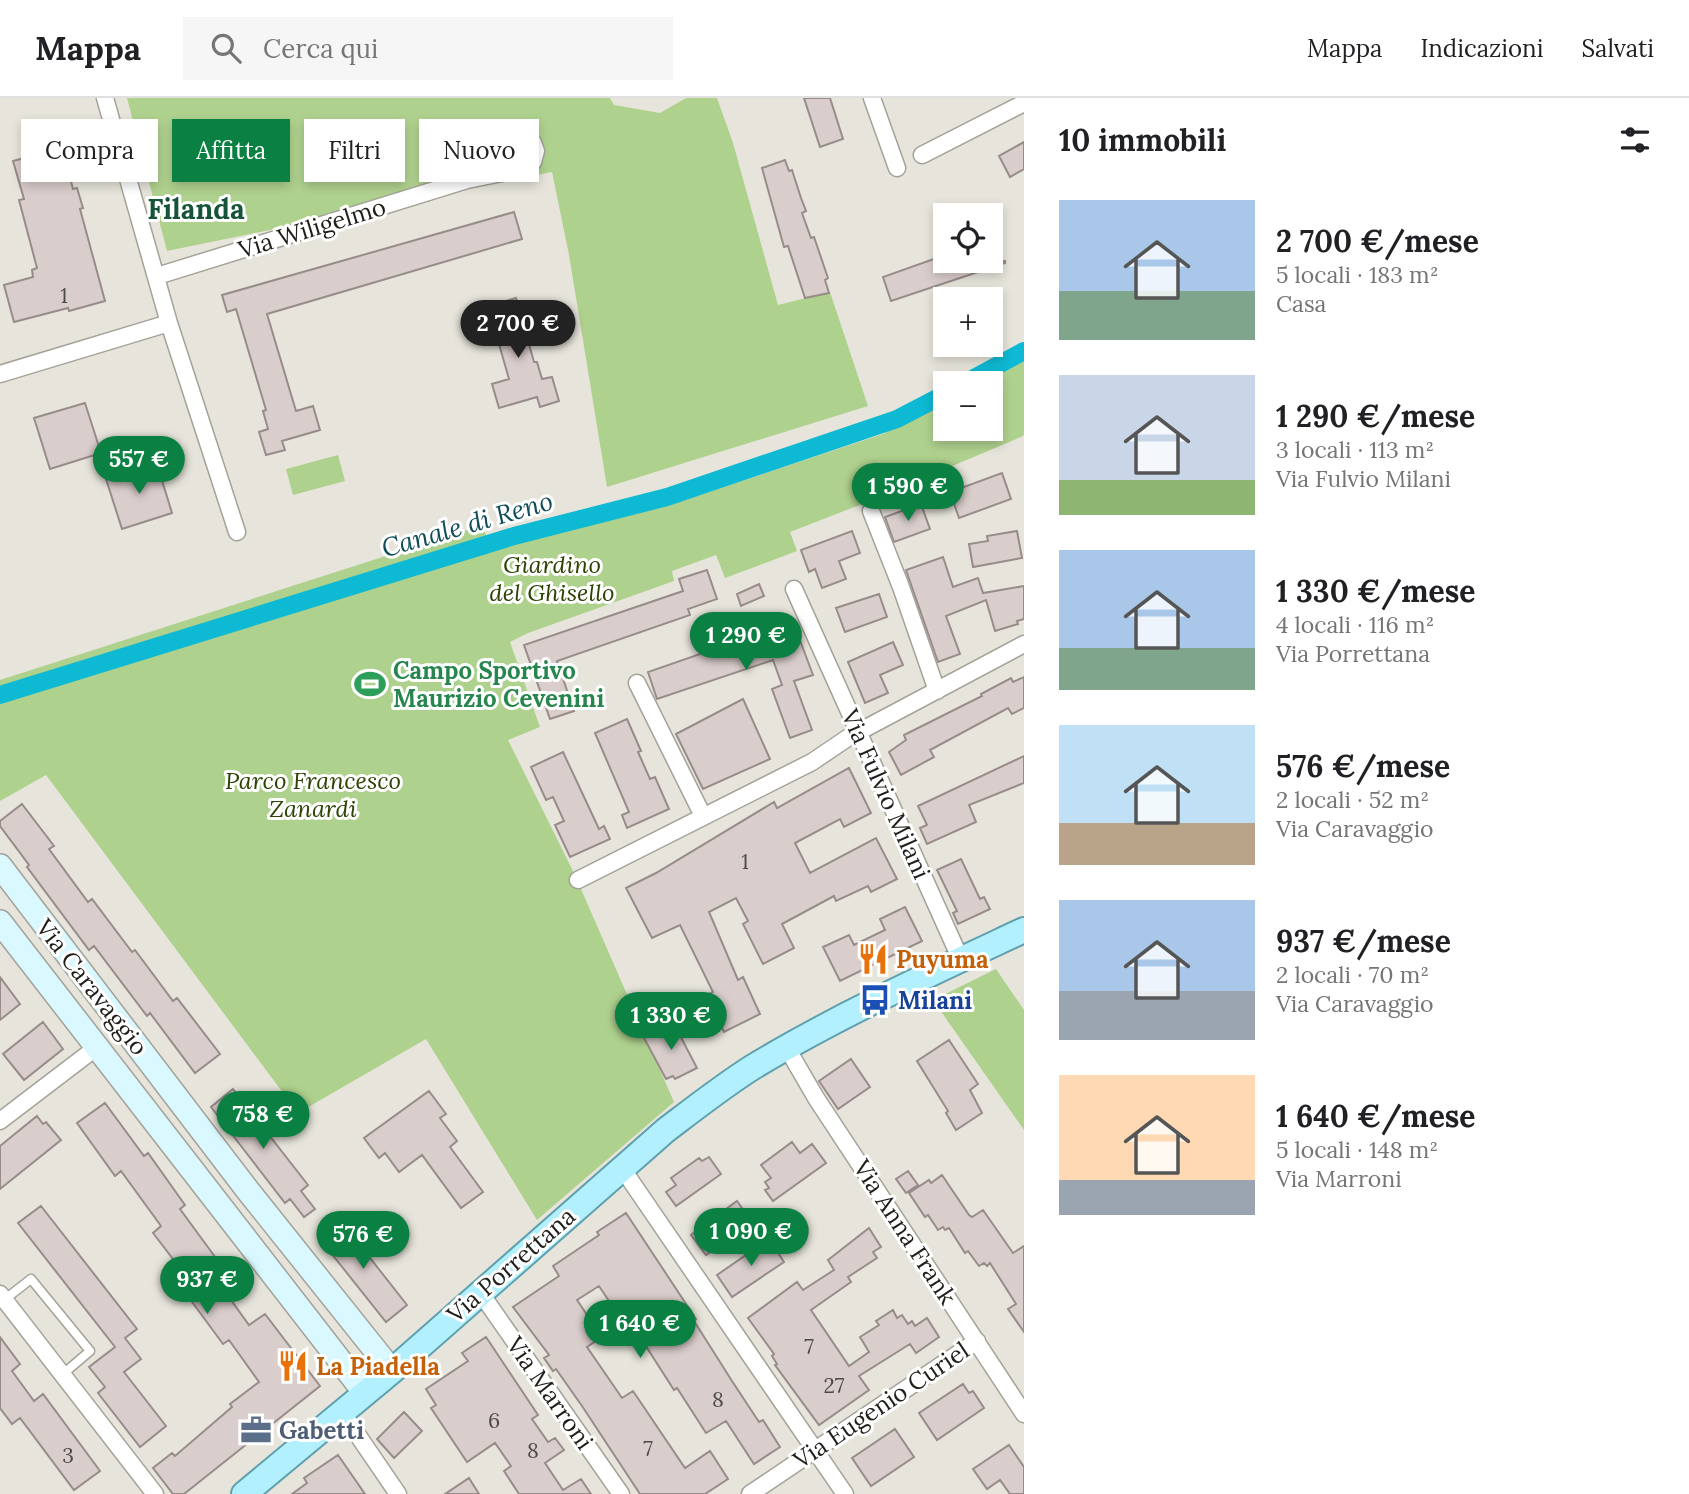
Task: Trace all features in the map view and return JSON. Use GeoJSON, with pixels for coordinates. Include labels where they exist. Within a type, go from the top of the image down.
{"type":"FeatureCollection","features":[{"type":"Feature","properties":{"kind":"main road","name":"Via Caravaggio"},"geometry":{"type":"LineString","coordinates":[[0,866],[304,1263],[391,1371]]}},
{"type":"Feature","properties":{"kind":"main road","name":"Via Caravaggio"},"geometry":{"type":"LineString","coordinates":[[0,922],[365,1392]]}},
{"type":"Feature","properties":{"kind":"main road","name":"Via Porrettana"},"geometry":{"type":"LineString","coordinates":[[244,1494],[391,1371],[666,1130],[713,1095],[751,1068],[875,1000],[1024,930]]}},
{"type":"Feature","properties":{"kind":"main road"},"geometry":{"type":"LineString","coordinates":[[157,1126],[184,1107]]}},
{"type":"Feature","properties":{"kind":"street"},"geometry":{"type":"LineString","coordinates":[[104,98],[169,323],[237,532]]}},
{"type":"Feature","properties":{"kind":"street"},"geometry":{"type":"LineString","coordinates":[[872,98],[897,168]]}},
{"type":"Feature","properties":{"kind":"street"},"geometry":{"type":"LineString","coordinates":[[922,155],[1024,103]]}},
{"type":"Feature","properties":{"kind":"street","name":"Via Wiligelmo"},"geometry":{"type":"LineString","coordinates":[[157,276],[461,182]]}},
{"type":"Feature","properties":{"kind":"street"},"geometry":{"type":"LineString","coordinates":[[0,374],[169,323]]}},
{"type":"Feature","properties":{"kind":"street"},"geometry":{"type":"LineString","coordinates":[[871,512],[901,587],[937,691]]}},
{"type":"Feature","properties":{"kind":"street","name":"Via Fulvio Milani"},"geometry":{"type":"LineString","coordinates":[[794,589],[961,960]]}},
{"type":"Feature","properties":{"kind":"street"},"geometry":{"type":"LineString","coordinates":[[578,880],[812,762],[858,733],[1024,644]]}},
{"type":"Feature","properties":{"kind":"street"},"geometry":{"type":"LineString","coordinates":[[637,683],[703,816]]}},
{"type":"Feature","properties":{"kind":"street"},"geometry":{"type":"LineString","coordinates":[[0,1121],[97,1047]]}},
{"type":"Feature","properties":{"kind":"street","name":"Via Anna Frank"},"geometry":{"type":"LineString","coordinates":[[787,1048],[816,1098],[1024,1414]]}},
{"type":"Feature","properties":{"kind":"street"},"geometry":{"type":"LineString","coordinates":[[622,1168],[845,1494]]}},
{"type":"Feature","properties":{"kind":"street","name":"Via Marroni"},"geometry":{"type":"LineString","coordinates":[[480,1292],[621,1494]]}},
{"type":"Feature","properties":{"kind":"street"},"geometry":{"type":"LineString","coordinates":[[2,1297],[155,1494]]}},
{"type":"Feature","properties":{"kind":"street","name":"Via Eugenio Curiel"},"geometry":{"type":"LineString","coordinates":[[750,1494],[977,1341]]}},
{"type":"Feature","properties":{"kind":"street"},"geometry":{"type":"LineString","coordinates":[[342,1412],[398,1494]]}},
{"type":"Feature","properties":{"kind":"lane"},"geometry":{"type":"LineString","coordinates":[[2,1297],[31,1279],[90,1351],[63,1374]]}},
{"type":"Feature","properties":{"kind":"green space"},"geometry":{"type":"Polygon","coordinates":[[[127,98],[610,98],[614,105],[660,113],[686,98],[717,98],[733,143],[778,305],[830,292],[868,406],[607,487],[569,255],[552,172],[539,175],[539,119],[419,119],[419,182],[503,182],[167,251],[149,182],[158,182],[158,119],[132,119],[127,98]]]}},
{"type":"Feature","properties":{"kind":"green space","name":"Parco Francesco Zanardi"},"geometry":{"type":"Polygon","coordinates":[[[1024,357],[1024,435],[1021,437],[790,532],[797,551],[725,578],[716,555],[672,571],[674,581],[528,633],[510,642],[540,727],[508,740],[574,873],[674,1102],[537,1220],[426,1039],[298,1113],[46,775],[0,801],[0,680],[482,525],[491,547],[667,506],[883,434],[933,407],[933,441],[1003,441],[1003,371],[998,371],[1024,357]]]}},
{"type":"Feature","properties":{"kind":"green space"},"geometry":{"type":"Polygon","coordinates":[[[338,455],[345,481],[293,495],[286,469],[338,455]]]}},
{"type":"Feature","properties":{"kind":"green space"},"geometry":{"type":"Polygon","coordinates":[[[996,969],[1024,1010],[1024,1130],[933,1000],[996,969]]]}},
{"type":"Feature","properties":{"kind":"building"},"geometry":{"type":"Polygon","coordinates":[[[804,98],[830,98],[843,139],[820,147],[804,98]]]}},
{"type":"Feature","properties":{"kind":"building"},"geometry":{"type":"Polygon","coordinates":[[[1024,142],[1024,169],[1010,177],[999,156],[1024,142]]]}},
{"type":"Feature","properties":{"kind":"building"},"geometry":{"type":"Polygon","coordinates":[[[21,159],[21,182],[71,182],[73,189],[77,188],[83,208],[80,209],[105,301],[14,322],[4,285],[33,277],[32,270],[37,268],[19,200],[24,199],[13,161],[21,159]]]}},
{"type":"Feature","properties":{"kind":"building"},"geometry":{"type":"Polygon","coordinates":[[[785,160],[789,171],[792,170],[806,211],[802,213],[811,238],[814,237],[828,278],[825,280],[829,293],[805,298],[788,246],[784,247],[762,168],[785,160]]]}},
{"type":"Feature","properties":{"kind":"building"},"geometry":{"type":"Polygon","coordinates":[[[514,212],[522,239],[267,314],[296,411],[313,406],[320,430],[282,441],[285,450],[266,455],[259,432],[268,429],[263,411],[266,410],[236,309],[227,312],[222,295],[514,212]]]}},
{"type":"Feature","properties":{"kind":"building"},"geometry":{"type":"Polygon","coordinates":[[[933,259],[933,273],[975,273],[891,301],[883,277],[933,259]]]}},
{"type":"Feature","properties":{"kind":"building"},"geometry":{"type":"Polygon","coordinates":[[[516,298],[534,362],[537,362],[542,379],[552,377],[559,401],[540,407],[537,397],[499,408],[492,384],[509,379],[488,306],[516,298]]]}},
{"type":"Feature","properties":{"kind":"building"},"geometry":{"type":"Polygon","coordinates":[[[85,403],[101,453],[50,469],[34,418],[85,403]]]}},
{"type":"Feature","properties":{"kind":"building"},"geometry":{"type":"Polygon","coordinates":[[[157,464],[172,513],[122,529],[106,479],[157,464]]]}},
{"type":"Feature","properties":{"kind":"building"},"geometry":{"type":"Polygon","coordinates":[[[1002,473],[1011,499],[959,518],[950,492],[1002,473]]]}},
{"type":"Feature","properties":{"kind":"building"},"geometry":{"type":"Polygon","coordinates":[[[921,504],[930,529],[894,542],[885,517],[921,504]]]}},
{"type":"Feature","properties":{"kind":"building"},"geometry":{"type":"Polygon","coordinates":[[[852,531],[860,553],[839,561],[846,579],[822,588],[815,569],[809,572],[801,550],[852,531]]]}},
{"type":"Feature","properties":{"kind":"building"},"geometry":{"type":"Polygon","coordinates":[[[1017,531],[1022,558],[973,567],[969,544],[988,541],[987,536],[1017,531]]]}},
{"type":"Feature","properties":{"kind":"building"},"geometry":{"type":"Polygon","coordinates":[[[943,557],[953,587],[978,578],[983,593],[1024,586],[1024,619],[1017,621],[1018,624],[995,631],[986,600],[946,616],[960,654],[938,662],[906,570],[943,557]]]}},
{"type":"Feature","properties":{"kind":"building"},"geometry":{"type":"Polygon","coordinates":[[[707,570],[717,599],[688,609],[690,615],[557,661],[574,711],[550,719],[524,645],[683,591],[679,579],[707,570]]]}},
{"type":"Feature","properties":{"kind":"building"},"geometry":{"type":"Polygon","coordinates":[[[759,584],[764,596],[741,606],[737,594],[759,584]]]}},
{"type":"Feature","properties":{"kind":"building"},"geometry":{"type":"Polygon","coordinates":[[[879,594],[887,617],[845,632],[836,608],[879,594]]]}},
{"type":"Feature","properties":{"kind":"building"},"geometry":{"type":"Polygon","coordinates":[[[795,627],[813,675],[794,681],[812,730],[790,738],[772,689],[782,685],[773,660],[657,699],[648,672],[746,638],[748,645],[795,627]]]}},
{"type":"Feature","properties":{"kind":"building"},"geometry":{"type":"Polygon","coordinates":[[[893,642],[903,665],[880,675],[888,693],[865,703],[848,662],[893,642]]]}},
{"type":"Feature","properties":{"kind":"building"},"geometry":{"type":"Polygon","coordinates":[[[1024,677],[1024,708],[1012,714],[1008,708],[930,750],[934,757],[901,775],[889,752],[906,740],[904,735],[982,696],[981,694],[1011,678],[1013,682],[1024,677]]]}},
{"type":"Feature","properties":{"kind":"building"},"geometry":{"type":"Polygon","coordinates":[[[743,699],[770,759],[703,789],[676,734],[743,699]]]}},
{"type":"Feature","properties":{"kind":"building"},"geometry":{"type":"Polygon","coordinates":[[[627,719],[650,779],[655,777],[669,809],[627,828],[622,815],[629,812],[595,733],[627,719]]]}},
{"type":"Feature","properties":{"kind":"building"},"geometry":{"type":"Polygon","coordinates":[[[563,752],[599,829],[604,826],[610,839],[570,857],[555,825],[564,821],[553,797],[546,800],[531,767],[563,752]]]}},
{"type":"Feature","properties":{"kind":"building"},"geometry":{"type":"Polygon","coordinates":[[[1024,756],[1024,783],[969,805],[976,822],[927,844],[920,828],[927,825],[918,806],[1024,756]]]}},
{"type":"Feature","properties":{"kind":"building"},"geometry":{"type":"Polygon","coordinates":[[[849,768],[871,813],[844,827],[840,819],[795,843],[810,873],[876,838],[897,879],[871,892],[868,886],[836,901],[834,896],[782,924],[794,948],[763,964],[743,924],[748,921],[736,898],[709,912],[738,980],[743,977],[760,1014],[724,1032],[705,996],[713,992],[680,925],[652,938],[626,888],[656,873],[774,802],[777,808],[849,768]]]}},
{"type":"Feature","properties":{"kind":"building"},"geometry":{"type":"Polygon","coordinates":[[[22,804],[54,846],[49,849],[88,902],[92,899],[132,952],[135,950],[173,1001],[177,998],[220,1054],[195,1073],[150,1013],[147,1016],[94,946],[89,950],[0,826],[0,821],[22,804]]]}},
{"type":"Feature","properties":{"kind":"building"},"geometry":{"type":"Polygon","coordinates":[[[961,859],[980,899],[984,897],[990,909],[958,924],[953,913],[957,911],[937,870],[961,859]]]}},
{"type":"Feature","properties":{"kind":"building"},"geometry":{"type":"Polygon","coordinates":[[[905,907],[922,941],[840,981],[823,947],[849,935],[854,945],[885,930],[880,919],[905,907]]]}},
{"type":"Feature","properties":{"kind":"building"},"geometry":{"type":"Polygon","coordinates":[[[0,977],[20,1004],[0,1020],[0,977]]]}},
{"type":"Feature","properties":{"kind":"building"},"geometry":{"type":"Polygon","coordinates":[[[43,1022],[63,1049],[24,1080],[3,1054],[43,1022]]]}},
{"type":"Feature","properties":{"kind":"building"},"geometry":{"type":"Polygon","coordinates":[[[673,1022],[697,1068],[675,1079],[673,1076],[666,1079],[644,1038],[673,1022]]]}},
{"type":"Feature","properties":{"kind":"building"},"geometry":{"type":"Polygon","coordinates":[[[949,1040],[978,1084],[970,1090],[982,1113],[956,1130],[946,1113],[948,1111],[917,1061],[949,1040]]]}},
{"type":"Feature","properties":{"kind":"building"},"geometry":{"type":"Polygon","coordinates":[[[851,1059],[870,1087],[838,1109],[819,1081],[851,1059]]]}},
{"type":"Feature","properties":{"kind":"building"},"geometry":{"type":"Polygon","coordinates":[[[233,1089],[308,1185],[301,1191],[315,1209],[304,1217],[290,1199],[285,1203],[211,1107],[233,1089]]]}},
{"type":"Feature","properties":{"kind":"building"},"geometry":{"type":"Polygon","coordinates":[[[429,1091],[446,1114],[440,1118],[457,1141],[450,1147],[483,1192],[461,1208],[422,1155],[399,1172],[385,1153],[379,1158],[364,1138],[429,1091]]]}},
{"type":"Feature","properties":{"kind":"building"},"geometry":{"type":"Polygon","coordinates":[[[105,1103],[144,1156],[148,1153],[185,1205],[180,1209],[221,1265],[211,1272],[249,1325],[265,1314],[320,1386],[184,1494],[173,1494],[153,1468],[172,1453],[175,1456],[232,1407],[230,1404],[259,1382],[229,1340],[223,1344],[187,1295],[196,1289],[153,1233],[161,1226],[121,1171],[115,1176],[77,1123],[105,1103]]]}},
{"type":"Feature","properties":{"kind":"building"},"geometry":{"type":"Polygon","coordinates":[[[37,1116],[43,1124],[46,1122],[61,1140],[0,1189],[0,1146],[37,1116]]]}},
{"type":"Feature","properties":{"kind":"building"},"geometry":{"type":"Polygon","coordinates":[[[792,1142],[800,1153],[812,1144],[826,1163],[773,1201],[765,1190],[769,1188],[765,1182],[771,1178],[761,1165],[792,1142]]]}},
{"type":"Feature","properties":{"kind":"building"},"geometry":{"type":"Polygon","coordinates":[[[709,1157],[721,1174],[676,1206],[666,1192],[676,1185],[671,1178],[699,1158],[702,1161],[709,1157]]]}},
{"type":"Feature","properties":{"kind":"building"},"geometry":{"type":"Polygon","coordinates":[[[908,1171],[918,1185],[906,1193],[896,1179],[908,1171]]]}},
{"type":"Feature","properties":{"kind":"building"},"geometry":{"type":"Polygon","coordinates":[[[942,1175],[969,1215],[972,1217],[983,1210],[1013,1253],[1024,1246],[1024,1332],[1008,1309],[1016,1304],[990,1263],[987,1266],[984,1263],[979,1266],[968,1251],[965,1253],[949,1228],[938,1230],[928,1215],[925,1217],[909,1193],[942,1175]]]}},
{"type":"Feature","properties":{"kind":"building"},"geometry":{"type":"Polygon","coordinates":[[[737,1201],[752,1222],[706,1255],[691,1235],[737,1201]]]}},
{"type":"Feature","properties":{"kind":"building"},"geometry":{"type":"Polygon","coordinates":[[[41,1206],[137,1329],[125,1338],[141,1359],[124,1372],[166,1426],[140,1447],[98,1393],[105,1387],[89,1367],[115,1347],[18,1223],[41,1206]]]}},
{"type":"Feature","properties":{"kind":"building"},"geometry":{"type":"Polygon","coordinates":[[[626,1213],[696,1319],[694,1321],[732,1381],[759,1422],[763,1420],[780,1447],[754,1464],[726,1421],[706,1433],[677,1388],[674,1390],[624,1312],[619,1316],[599,1286],[577,1300],[602,1337],[587,1347],[622,1398],[633,1391],[685,1468],[710,1451],[728,1479],[705,1494],[640,1494],[556,1369],[553,1371],[544,1358],[549,1355],[513,1307],[559,1276],[553,1266],[626,1213]]]}},
{"type":"Feature","properties":{"kind":"building"},"geometry":{"type":"Polygon","coordinates":[[[341,1221],[407,1305],[386,1322],[319,1238],[341,1221]]]}},
{"type":"Feature","properties":{"kind":"building"},"geometry":{"type":"Polygon","coordinates":[[[869,1228],[881,1247],[873,1252],[877,1258],[848,1277],[851,1282],[811,1310],[849,1366],[869,1352],[860,1337],[879,1325],[876,1321],[893,1310],[897,1318],[902,1315],[908,1324],[912,1321],[915,1326],[927,1318],[939,1337],[916,1353],[910,1344],[859,1376],[869,1390],[819,1425],[775,1365],[777,1364],[772,1356],[774,1354],[748,1318],[797,1282],[803,1290],[834,1270],[828,1260],[869,1228]]]}},
{"type":"Feature","properties":{"kind":"building"},"geometry":{"type":"Polygon","coordinates":[[[769,1239],[784,1262],[732,1297],[717,1275],[769,1239]]]}},
{"type":"Feature","properties":{"kind":"building"},"geometry":{"type":"Polygon","coordinates":[[[0,1337],[20,1364],[12,1371],[34,1401],[43,1394],[100,1471],[74,1490],[20,1418],[12,1424],[0,1408],[0,1337]]]}},
{"type":"Feature","properties":{"kind":"building"},"geometry":{"type":"Polygon","coordinates":[[[486,1337],[538,1415],[532,1419],[548,1442],[555,1438],[564,1450],[545,1463],[563,1490],[581,1479],[591,1494],[519,1494],[504,1471],[511,1466],[495,1443],[467,1462],[431,1408],[436,1405],[426,1389],[468,1361],[462,1353],[486,1337]]]}},
{"type":"Feature","properties":{"kind":"building"},"geometry":{"type":"Polygon","coordinates":[[[963,1384],[969,1393],[973,1391],[984,1408],[937,1440],[919,1413],[963,1384]]]}},
{"type":"Feature","properties":{"kind":"building"},"geometry":{"type":"Polygon","coordinates":[[[404,1412],[422,1431],[394,1458],[377,1439],[404,1412]]]}},
{"type":"Feature","properties":{"kind":"building"},"geometry":{"type":"Polygon","coordinates":[[[895,1429],[914,1457],[871,1486],[852,1458],[895,1429]]]}},
{"type":"Feature","properties":{"kind":"building"},"geometry":{"type":"Polygon","coordinates":[[[1009,1445],[1024,1467],[1024,1494],[1010,1494],[1000,1480],[987,1489],[973,1469],[1009,1445]]]}},
{"type":"Feature","properties":{"kind":"building"},"geometry":{"type":"Polygon","coordinates":[[[338,1455],[365,1494],[292,1494],[307,1483],[304,1478],[338,1455]]]}},
{"type":"Feature","properties":{"kind":"building"},"geometry":{"type":"Polygon","coordinates":[[[469,1478],[479,1494],[445,1494],[469,1478]]]}},
{"type":"Feature","properties":{"kind":"waterway","name":"Canale di Reno"},"geometry":{"type":"LineString","coordinates":[[987,371],[1024,351]]}},
{"type":"Feature","properties":{"kind":"waterway","name":"Canale di Reno"},"geometry":{"type":"LineString","coordinates":[[0,695],[514,536],[667,497],[897,419],[933,400]]}},
{"type":"Feature","properties":{"kind":"place","name":"Campo Sportivo Maurizio Cevenini"},"geometry":{"type":"Point","coordinates":[370,684]}},
{"type":"Feature","properties":{"kind":"place","name":"Puyuma"},"geometry":{"type":"Point","coordinates":[873,959]}},
{"type":"Feature","properties":{"kind":"place","name":"Milani"},"geometry":{"type":"Point","coordinates":[875,1000]}},
{"type":"Feature","properties":{"kind":"place","name":"La Piadella"},"geometry":{"type":"Point","coordinates":[293,1366]}},
{"type":"Feature","properties":{"kind":"place","name":"Gabetti"},"geometry":{"type":"Point","coordinates":[256,1430]}},
{"type":"Feature","properties":{"kind":"district","name":"Filanda"},"geometry":{"type":"Point","coordinates":[196,209]}},
{"type":"Feature","properties":{"kind":"park label","name":"Giardino del Ghisello"},"geometry":{"type":"Point","coordinates":[552,578]}}]}
